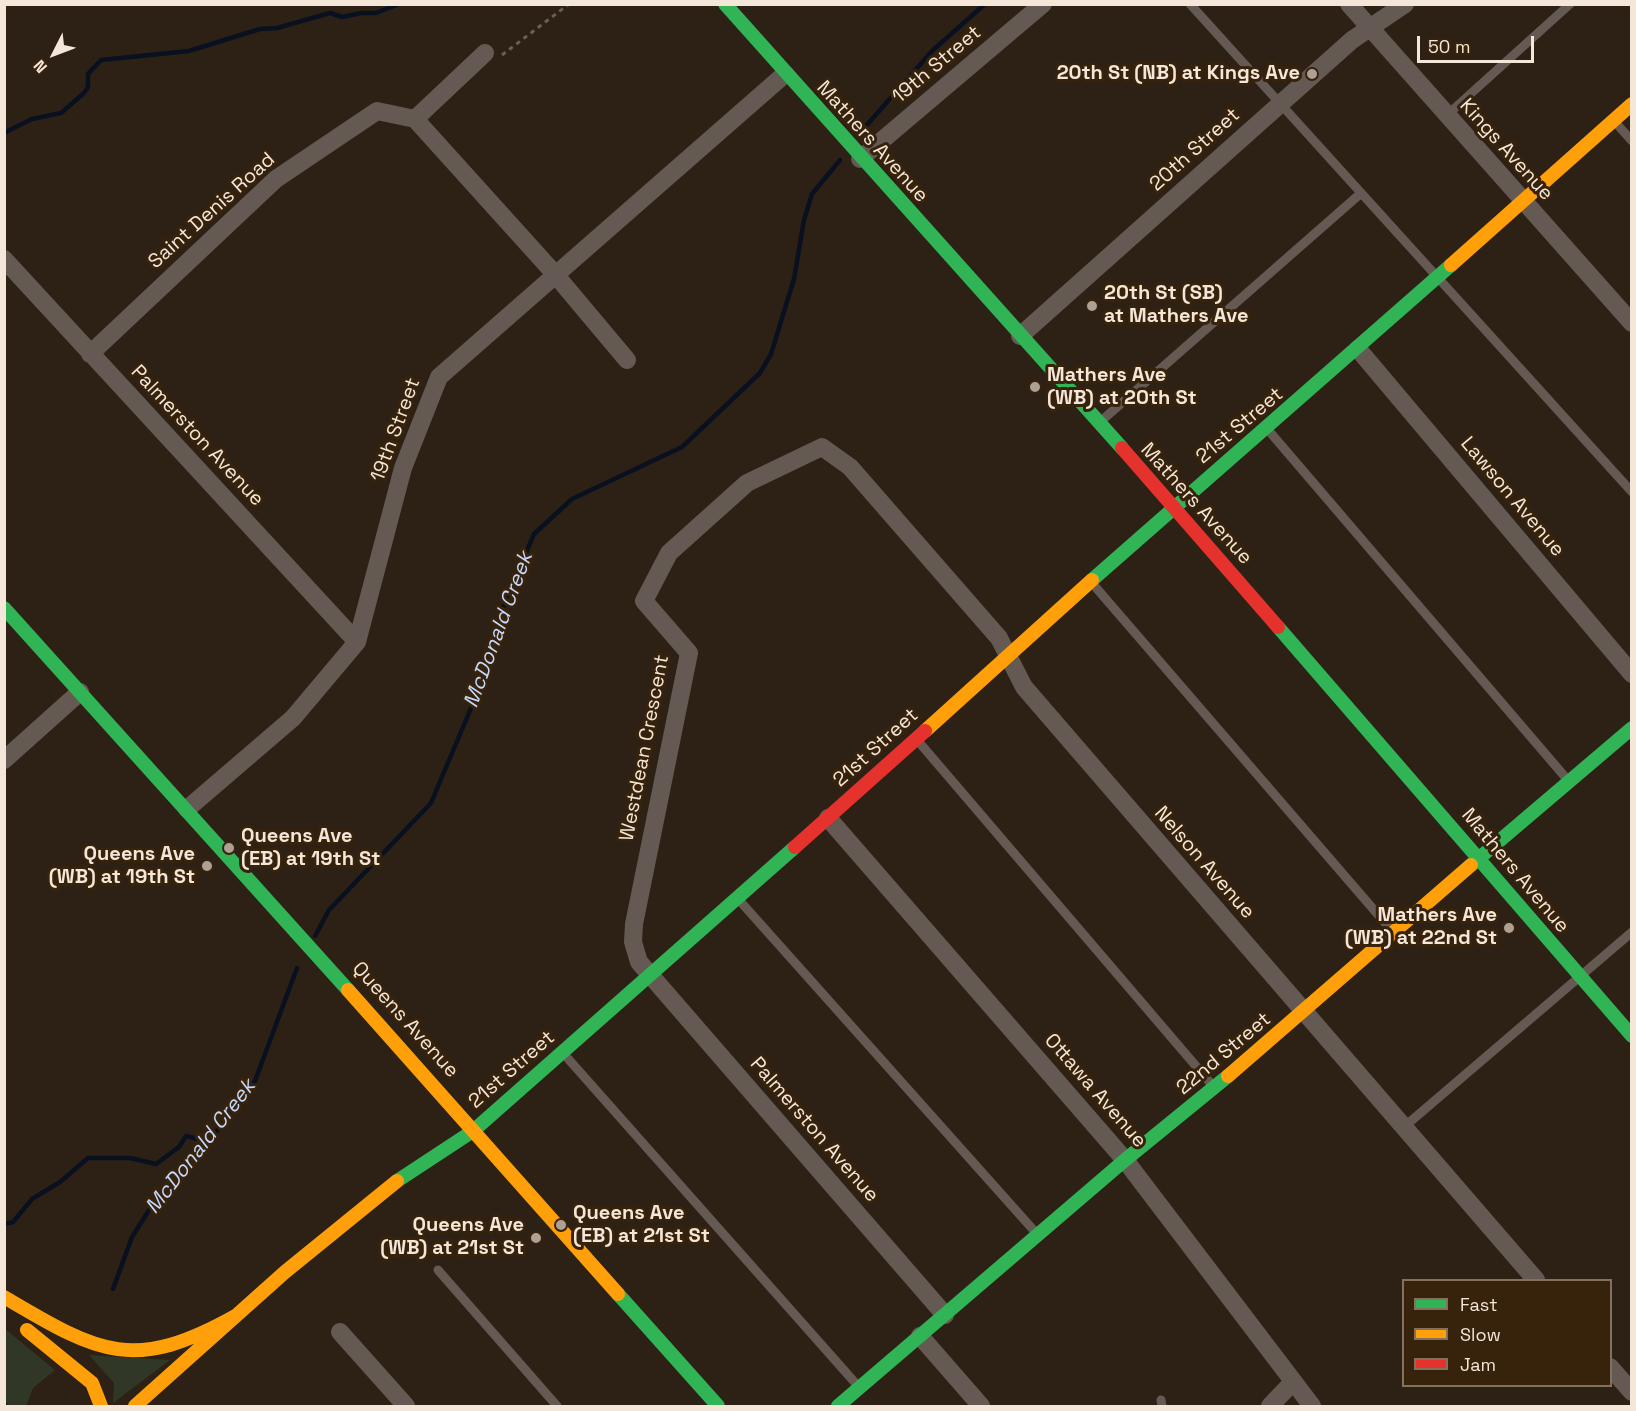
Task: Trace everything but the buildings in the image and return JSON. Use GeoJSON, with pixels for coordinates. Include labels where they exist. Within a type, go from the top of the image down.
{"type":"FeatureCollection","features":[{"type":"Feature","properties":{"kind":"main road","name":"Mathers Avenue"},"geometry":{"type":"LineString","coordinates":[[725,4],[860,159],[1174,507],[1632,1036]]}},
{"type":"Feature","properties":{"kind":"main road","name":"21st Street"},"geometry":{"type":"LineString","coordinates":[[135,1407],[237,1315],[385,1189],[473,1131],[649,973],[828,818],[1174,507],[1268,429],[1521,200],[1632,104]]}},
{"type":"Feature","properties":{"kind":"main road","name":"Queens Avenue"},"geometry":{"type":"LineString","coordinates":[[4,608],[188,809],[718,1407]]}},
{"type":"Feature","properties":{"kind":"main road","name":"22nd Street"},"geometry":{"type":"LineString","coordinates":[[838,1407],[1125,1160],[1303,1013],[1479,857],[1632,728]]}},
{"type":"Feature","properties":{"kind":"main road"},"geometry":{"type":"LineString","coordinates":[[4,1297],[85,1342],[110,1351],[135,1354],[176,1346],[217,1328],[237,1315]]}},
{"type":"Feature","properties":{"kind":"main road"},"geometry":{"type":"LineString","coordinates":[[4,1313],[92,1383],[101,1407]]}},
{"type":"Feature","properties":{"kind":"street","name":"19th Street"},"geometry":{"type":"LineString","coordinates":[[860,159],[1043,4]]}},
{"type":"Feature","properties":{"kind":"street","name":"Kings Avenue"},"geometry":{"type":"LineString","coordinates":[[1349,4],[1632,323]]}},
{"type":"Feature","properties":{"kind":"street","name":"20th Street"},"geometry":{"type":"LineString","coordinates":[[1020,336],[1370,27],[1405,4]]}},
{"type":"Feature","properties":{"kind":"street"},"geometry":{"type":"LineString","coordinates":[[485,53],[415,118],[554,273],[627,360]]}},
{"type":"Feature","properties":{"kind":"street","name":"19th Street"},"geometry":{"type":"LineString","coordinates":[[188,809],[293,718],[357,642],[403,468],[439,377],[554,273],[785,74]]}},
{"type":"Feature","properties":{"kind":"street","name":"Saint Denis Road"},"geometry":{"type":"LineString","coordinates":[[90,354],[276,179],[377,111],[415,118]]}},
{"type":"Feature","properties":{"kind":"street","name":"Palmerston Avenue"},"geometry":{"type":"LineString","coordinates":[[4,259],[357,642]]}},
{"type":"Feature","properties":{"kind":"street","name":"Lawson Avenue"},"geometry":{"type":"LineString","coordinates":[[1358,349],[1632,674]]}},
{"type":"Feature","properties":{"kind":"street","name":"Westdean Crescent"},"geometry":{"type":"LineString","coordinates":[[649,973],[639,962],[633,942],[634,924],[689,653],[644,601],[669,553],[747,483],[822,447],[850,467]]}},
{"type":"Feature","properties":{"kind":"street","name":"Nelson Avenue"},"geometry":{"type":"LineString","coordinates":[[850,467],[999,638],[1006,656],[1024,687],[1534,1279]]}},
{"type":"Feature","properties":{"kind":"street"},"geometry":{"type":"LineString","coordinates":[[4,760],[80,692]]}},
{"type":"Feature","properties":{"kind":"street","name":"Ottawa Avenue"},"geometry":{"type":"LineString","coordinates":[[828,818],[1125,1160],[1311,1407]]}},
{"type":"Feature","properties":{"kind":"street","name":"Palmerston Avenue"},"geometry":{"type":"LineString","coordinates":[[649,973],[945,1315]]}},
{"type":"Feature","properties":{"kind":"street"},"geometry":{"type":"LineString","coordinates":[[340,1332],[406,1407]]}},
{"type":"Feature","properties":{"kind":"street"},"geometry":{"type":"LineString","coordinates":[[920,1336],[981,1407]]}},
{"type":"Feature","properties":{"kind":"street"},"geometry":{"type":"LineString","coordinates":[[1612,1368],[1632,1392]]}},
{"type":"Feature","properties":{"kind":"street"},"geometry":{"type":"LineString","coordinates":[[1270,1407],[1292,1383]]}},
{"type":"Feature","properties":{"kind":"lane"},"geometry":{"type":"LineString","coordinates":[[1190,4],[1436,279],[1632,492]]}},
{"type":"Feature","properties":{"kind":"lane"},"geometry":{"type":"LineString","coordinates":[[1446,116],[1570,4]]}},
{"type":"Feature","properties":{"kind":"lane"},"geometry":{"type":"LineString","coordinates":[[1613,120],[1632,141]]}},
{"type":"Feature","properties":{"kind":"lane"},"geometry":{"type":"LineString","coordinates":[[1098,424],[1360,194]]}},
{"type":"Feature","properties":{"kind":"lane"},"geometry":{"type":"LineString","coordinates":[[1268,429],[1568,780]]}},
{"type":"Feature","properties":{"kind":"lane"},"geometry":{"type":"LineString","coordinates":[[1091,581],[1394,934]]}},
{"type":"Feature","properties":{"kind":"lane"},"geometry":{"type":"LineString","coordinates":[[916,739],[1215,1088]]}},
{"type":"Feature","properties":{"kind":"lane"},"geometry":{"type":"LineString","coordinates":[[737,898],[1038,1235]]}},
{"type":"Feature","properties":{"kind":"lane"},"geometry":{"type":"LineString","coordinates":[[1404,1127],[1632,932]]}},
{"type":"Feature","properties":{"kind":"lane"},"geometry":{"type":"LineString","coordinates":[[562,1053],[859,1388]]}},
{"type":"Feature","properties":{"kind":"lane"},"geometry":{"type":"LineString","coordinates":[[438,1270],[557,1407]]}},
{"type":"Feature","properties":{"kind":"path"},"geometry":{"type":"LineString","coordinates":[[485,53],[502,55],[569,4]]}},
{"type":"Feature","properties":{"kind":"green space"},"geometry":{"type":"Polygon","coordinates":[[[4,1328],[55,1370],[33,1388],[26,1406],[10,1406],[5,1401],[4,1328]]]}},
{"type":"Feature","properties":{"kind":"green space"},"geometry":{"type":"Polygon","coordinates":[[[89,1355],[170,1360],[113,1403],[114,1383],[89,1355]]]}},
{"type":"Feature","properties":{"kind":"waterway"},"geometry":{"type":"LineString","coordinates":[[4,133],[32,119],[61,113],[84,93],[88,87],[88,74],[101,60],[189,51],[260,29],[277,28],[330,13],[342,17],[376,13],[399,4]]}},
{"type":"Feature","properties":{"kind":"waterway","name":"McDonald Creek"},"geometry":{"type":"LineString","coordinates":[[858,135],[933,50],[985,4]]}},
{"type":"Feature","properties":{"kind":"waterway","name":"McDonald Creek"},"geometry":{"type":"LineString","coordinates":[[315,936],[329,910],[431,803],[474,701],[498,619],[534,534],[572,499],[682,447],[760,373],[771,354],[794,279],[804,220],[812,194],[840,160]]}},
{"type":"Feature","properties":{"kind":"waterway","name":"McDonald Creek"},"geometry":{"type":"LineString","coordinates":[[113,1289],[132,1237],[151,1207],[185,1160],[209,1141],[255,1081],[297,968]]}},
{"type":"Feature","properties":{"kind":"waterway"},"geometry":{"type":"LineString","coordinates":[[4,1224],[13,1222],[32,1199],[60,1182],[88,1158],[130,1158],[156,1164],[179,1147],[186,1136],[207,1141]]}},
{"type":"Feature","properties":{"kind":"traffic: fast"},"geometry":{"type":"LineString","coordinates":[[725,4],[1122,448]]}},
{"type":"Feature","properties":{"kind":"traffic: fast"},"geometry":{"type":"LineString","coordinates":[[1092,580],[1451,265]]}},
{"type":"Feature","properties":{"kind":"traffic: fast"},"geometry":{"type":"LineString","coordinates":[[4,608],[348,990]]}},
{"type":"Feature","properties":{"kind":"traffic: fast"},"geometry":{"type":"LineString","coordinates":[[1278,627],[1632,1036]]}},
{"type":"Feature","properties":{"kind":"traffic: fast"},"geometry":{"type":"LineString","coordinates":[[1471,865],[1632,728]]}},
{"type":"Feature","properties":{"kind":"traffic: fast"},"geometry":{"type":"LineString","coordinates":[[397,1181],[473,1131],[795,847]]}},
{"type":"Feature","properties":{"kind":"traffic: fast"},"geometry":{"type":"LineString","coordinates":[[838,1406],[1125,1160],[1228,1076]]}},
{"type":"Feature","properties":{"kind":"traffic: fast"},"geometry":{"type":"LineString","coordinates":[[618,1294],[718,1406]]}},
{"type":"Feature","properties":{"kind":"traffic: slow"},"geometry":{"type":"LineString","coordinates":[[1451,265],[1632,104]]}},
{"type":"Feature","properties":{"kind":"traffic: slow"},"geometry":{"type":"LineString","coordinates":[[925,731],[1092,580]]}},
{"type":"Feature","properties":{"kind":"traffic: slow"},"geometry":{"type":"LineString","coordinates":[[1228,1076],[1471,865]]}},
{"type":"Feature","properties":{"kind":"traffic: slow"},"geometry":{"type":"LineString","coordinates":[[348,990],[618,1294]]}},
{"type":"Feature","properties":{"kind":"traffic: slow"},"geometry":{"type":"LineString","coordinates":[[135,1406],[285,1272],[397,1181]]}},
{"type":"Feature","properties":{"kind":"traffic: slow"},"geometry":{"type":"LineString","coordinates":[[4,1297],[66,1332],[93,1343],[118,1349],[143,1350],[171,1345],[237,1315]]}},
{"type":"Feature","properties":{"kind":"traffic: slow"},"geometry":{"type":"LineString","coordinates":[[27,1330],[92,1383],[101,1406]]}},
{"type":"Feature","properties":{"kind":"traffic: jam"},"geometry":{"type":"LineString","coordinates":[[1122,448],[1278,627]]}},
{"type":"Feature","properties":{"kind":"traffic: jam"},"geometry":{"type":"LineString","coordinates":[[795,847],[925,731]]}},
{"type":"Feature","properties":{"kind":"place","name":"20th St (NB) at Kings Ave"},"geometry":{"type":"Point","coordinates":[1312,74]}},
{"type":"Feature","properties":{"kind":"place","name":"20th St (SB) at Mathers Ave"},"geometry":{"type":"Point","coordinates":[1092,306]}},
{"type":"Feature","properties":{"kind":"place","name":"Mathers Ave (WB) at 20th St"},"geometry":{"type":"Point","coordinates":[1035,387]}},
{"type":"Feature","properties":{"kind":"place","name":"Queens Ave (EB) at 19th St"},"geometry":{"type":"Point","coordinates":[229,848]}},
{"type":"Feature","properties":{"kind":"place","name":"Queens Ave (WB) at 19th St"},"geometry":{"type":"Point","coordinates":[207,866]}},
{"type":"Feature","properties":{"kind":"place","name":"Mathers Ave (WB) at 22nd St"},"geometry":{"type":"Point","coordinates":[1509,928]}},
{"type":"Feature","properties":{"kind":"place","name":"Queens Ave (EB) at 21st St"},"geometry":{"type":"Point","coordinates":[561,1225]}},
{"type":"Feature","properties":{"kind":"place","name":"Queens Ave (WB) at 21st St"},"geometry":{"type":"Point","coordinates":[536,1238]}}]}
